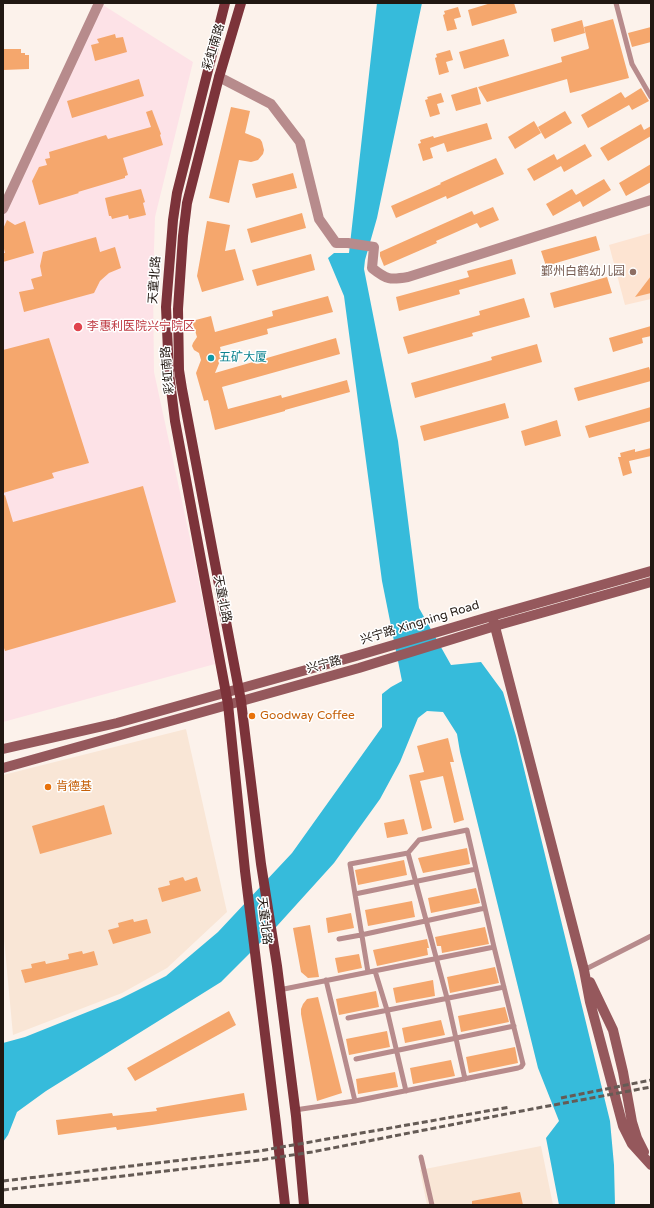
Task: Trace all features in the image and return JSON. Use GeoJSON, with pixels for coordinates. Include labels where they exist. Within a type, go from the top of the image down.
{"type":"FeatureCollection","features":[{"type":"Feature","properties":{"kind":"main road","name":"天童北路"},"geometry":{"type":"LineString","coordinates":[[225,3],[177,193],[173,220],[166,308],[169,373],[175,420],[228,704],[247,887],[285,1205]]}},
{"type":"Feature","properties":{"kind":"main road","name":"彩虹南路"},"geometry":{"type":"LineString","coordinates":[[238,689],[182,390],[179,370],[178,309],[187,203],[219,77],[241,3]]}},
{"type":"Feature","properties":{"kind":"main road"},"geometry":{"type":"LineString","coordinates":[[649,1163],[632,1144],[623,1126],[492,616],[651,571]]}},
{"type":"Feature","properties":{"kind":"main road","name":"兴宁路"},"geometry":{"type":"LineString","coordinates":[[3,768],[359,668],[495,626],[651,582]]}},
{"type":"Feature","properties":{"kind":"main road","name":"兴宁路 Xingning Road"},"geometry":{"type":"LineString","coordinates":[[356,656],[492,616]]}},
{"type":"Feature","properties":{"kind":"main road","name":"兴宁路"},"geometry":{"type":"LineString","coordinates":[[3,749],[117,723],[356,656]]}},
{"type":"Feature","properties":{"kind":"main road","name":"天童北路"},"geometry":{"type":"LineString","coordinates":[[238,689],[241,701],[261,864],[277,966],[295,1110],[304,1205]]}},
{"type":"Feature","properties":{"kind":"main road"},"geometry":{"type":"LineString","coordinates":[[584,970],[613,1030],[623,1072],[632,1122],[637,1138],[649,1163]]}},
{"type":"Feature","properties":{"kind":"street"},"geometry":{"type":"LineString","coordinates":[[3,210],[99,3]]}},
{"type":"Feature","properties":{"kind":"street"},"geometry":{"type":"LineString","coordinates":[[219,77],[271,104],[300,142],[319,219],[336,244],[348,242],[374,246],[372,268],[383,277],[394,279],[408,277],[651,200]]}},
{"type":"Feature","properties":{"kind":"lane"},"geometry":{"type":"LineString","coordinates":[[616,3],[632,64],[651,97]]}},
{"type":"Feature","properties":{"kind":"lane"},"geometry":{"type":"LineString","coordinates":[[295,1110],[355,1101],[406,1091],[518,1068],[523,1064],[467,830],[419,840],[408,854],[350,864],[368,972]]}},
{"type":"Feature","properties":{"kind":"lane"},"geometry":{"type":"LineString","coordinates":[[408,854],[447,998],[465,1079]]}},
{"type":"Feature","properties":{"kind":"lane"},"geometry":{"type":"LineString","coordinates":[[355,894],[476,870]]}},
{"type":"Feature","properties":{"kind":"lane"},"geometry":{"type":"LineString","coordinates":[[339,938],[426,922],[485,908]]}},
{"type":"Feature","properties":{"kind":"lane"},"geometry":{"type":"LineString","coordinates":[[584,970],[651,936]]}},
{"type":"Feature","properties":{"kind":"lane"},"geometry":{"type":"LineString","coordinates":[[280,990],[494,947]]}},
{"type":"Feature","properties":{"kind":"lane"},"geometry":{"type":"LineString","coordinates":[[375,971],[388,1010],[406,1091]]}},
{"type":"Feature","properties":{"kind":"lane"},"geometry":{"type":"LineString","coordinates":[[326,980],[355,1101]]}},
{"type":"Feature","properties":{"kind":"lane"},"geometry":{"type":"LineString","coordinates":[[348,1018],[504,987]]}},
{"type":"Feature","properties":{"kind":"lane"},"geometry":{"type":"LineString","coordinates":[[356,1059],[514,1026]]}},
{"type":"Feature","properties":{"kind":"lane"},"geometry":{"type":"LineString","coordinates":[[421,1157],[432,1205]]}},
{"type":"Feature","properties":{"kind":"shaded area","name":"李惠利医院兴宁院区"},"geometry":{"type":"Polygon","coordinates":[[[103,5],[193,62],[155,217],[153,282],[154,372],[194,557],[215,664],[3,722],[3,212],[103,5]]]}},
{"type":"Feature","properties":{"kind":"shaded area","name":"鄞州白鹤幼儿园"},"geometry":{"type":"Polygon","coordinates":[[[651,233],[651,299],[625,305],[609,245],[651,233]]]}},
{"type":"Feature","properties":{"kind":"shaded area"},"geometry":{"type":"Polygon","coordinates":[[[186,729],[227,912],[167,968],[122,993],[13,1035],[3,928],[3,775],[186,729]]]}},
{"type":"Feature","properties":{"kind":"shaded area"},"geometry":{"type":"Polygon","coordinates":[[[541,1146],[553,1205],[427,1205],[420,1170],[541,1146]]]}},
{"type":"Feature","properties":{"kind":"water"},"geometry":{"type":"Polygon","coordinates":[[[377,3],[422,3],[377,218],[365,260],[364,269],[398,441],[419,608],[451,665],[481,662],[503,692],[516,736],[610,1121],[614,1165],[615,1205],[559,1205],[546,1138],[559,1121],[538,1068],[460,752],[457,734],[443,712],[427,711],[418,718],[400,762],[380,799],[334,863],[277,926],[221,982],[46,1091],[17,1112],[8,1135],[3,1142],[3,1043],[25,1037],[120,999],[166,976],[218,932],[292,853],[382,727],[382,694],[402,681],[382,581],[344,296],[328,258],[334,253],[349,253],[377,3]]]}},
{"type":"Feature","properties":{"kind":"building"},"geometry":{"type":"Polygon","coordinates":[[[491,3],[514,3],[517,13],[472,26],[468,10],[491,3]]]}},
{"type":"Feature","properties":{"kind":"building"},"geometry":{"type":"Polygon","coordinates":[[[458,7],[461,17],[454,19],[457,29],[447,31],[443,15],[445,14],[444,11],[458,7]]]}},
{"type":"Feature","properties":{"kind":"building"},"geometry":{"type":"Polygon","coordinates":[[[613,19],[629,78],[570,93],[567,79],[487,102],[478,87],[562,62],[561,57],[588,49],[584,27],[613,19]]]}},
{"type":"Feature","properties":{"kind":"building"},"geometry":{"type":"Polygon","coordinates":[[[582,20],[585,33],[554,42],[551,29],[582,20]]]}},
{"type":"Feature","properties":{"kind":"building"},"geometry":{"type":"Polygon","coordinates":[[[651,27],[651,42],[632,47],[628,33],[651,27]]]}},
{"type":"Feature","properties":{"kind":"building"},"geometry":{"type":"Polygon","coordinates":[[[115,34],[116,38],[123,37],[127,52],[95,61],[91,45],[99,43],[97,39],[115,34]]]}},
{"type":"Feature","properties":{"kind":"building"},"geometry":{"type":"Polygon","coordinates":[[[504,39],[509,56],[464,69],[459,52],[504,39]]]}},
{"type":"Feature","properties":{"kind":"building"},"geometry":{"type":"Polygon","coordinates":[[[3,49],[21,49],[21,53],[29,55],[29,69],[3,70],[3,49]]]}},
{"type":"Feature","properties":{"kind":"building"},"geometry":{"type":"Polygon","coordinates":[[[450,50],[453,60],[446,62],[449,72],[439,75],[435,58],[437,57],[436,54],[450,50]]]}},
{"type":"Feature","properties":{"kind":"building"},"geometry":{"type":"Polygon","coordinates":[[[139,79],[144,96],[72,118],[67,101],[139,79]]]}},
{"type":"Feature","properties":{"kind":"building"},"geometry":{"type":"Polygon","coordinates":[[[477,87],[481,104],[456,111],[451,95],[477,87]]]}},
{"type":"Feature","properties":{"kind":"building"},"geometry":{"type":"Polygon","coordinates":[[[641,88],[649,101],[632,110],[629,105],[588,128],[581,115],[621,92],[625,98],[641,88]]]}},
{"type":"Feature","properties":{"kind":"building"},"geometry":{"type":"Polygon","coordinates":[[[441,93],[444,102],[437,104],[440,114],[430,117],[425,100],[428,99],[427,97],[441,93]]]}},
{"type":"Feature","properties":{"kind":"building"},"geometry":{"type":"Polygon","coordinates":[[[231,107],[250,111],[245,133],[260,139],[264,150],[263,154],[258,160],[251,162],[239,160],[229,203],[209,198],[231,107]]]}},
{"type":"Feature","properties":{"kind":"building"},"geometry":{"type":"Polygon","coordinates":[[[152,110],[161,134],[163,145],[123,158],[128,175],[125,176],[125,178],[39,205],[32,181],[39,167],[47,165],[45,159],[50,158],[49,152],[106,135],[108,139],[151,127],[146,112],[152,110]]]}},
{"type":"Feature","properties":{"kind":"building"},"geometry":{"type":"Polygon","coordinates":[[[565,111],[572,123],[545,139],[538,127],[565,111]]]}},
{"type":"Feature","properties":{"kind":"building"},"geometry":{"type":"Polygon","coordinates":[[[534,121],[541,133],[515,149],[508,137],[534,121]]]}},
{"type":"Feature","properties":{"kind":"building"},"geometry":{"type":"Polygon","coordinates":[[[487,123],[492,139],[447,152],[444,143],[430,148],[433,158],[423,161],[418,144],[421,143],[420,140],[433,136],[434,138],[487,123]]]}},
{"type":"Feature","properties":{"kind":"building"},"geometry":{"type":"Polygon","coordinates":[[[641,124],[644,130],[651,126],[651,136],[608,161],[600,148],[641,124]]]}},
{"type":"Feature","properties":{"kind":"building"},"geometry":{"type":"Polygon","coordinates":[[[585,144],[592,156],[564,172],[561,166],[534,181],[527,169],[554,154],[557,160],[585,144]]]}},
{"type":"Feature","properties":{"kind":"building"},"geometry":{"type":"Polygon","coordinates":[[[496,158],[504,174],[447,199],[446,196],[396,218],[391,206],[496,158]]]}},
{"type":"Feature","properties":{"kind":"building"},"geometry":{"type":"Polygon","coordinates":[[[651,164],[651,182],[626,196],[619,183],[651,164]]]}},
{"type":"Feature","properties":{"kind":"building"},"geometry":{"type":"Polygon","coordinates":[[[293,173],[297,188],[256,198],[252,184],[293,173]]]}},
{"type":"Feature","properties":{"kind":"building"},"geometry":{"type":"Polygon","coordinates":[[[604,179],[611,190],[583,207],[580,201],[553,216],[546,204],[572,189],[576,195],[604,179]]]}},
{"type":"Feature","properties":{"kind":"building"},"geometry":{"type":"Polygon","coordinates":[[[141,189],[145,202],[143,203],[146,215],[129,219],[128,215],[112,219],[111,216],[109,216],[105,198],[141,189]]]}},
{"type":"Feature","properties":{"kind":"building"},"geometry":{"type":"Polygon","coordinates":[[[493,207],[499,220],[480,228],[477,223],[436,241],[437,243],[384,266],[380,252],[472,211],[474,215],[493,207]]]}},
{"type":"Feature","properties":{"kind":"building"},"geometry":{"type":"Polygon","coordinates":[[[302,213],[306,228],[251,243],[247,229],[302,213]]]}},
{"type":"Feature","properties":{"kind":"building"},"geometry":{"type":"Polygon","coordinates":[[[7,220],[15,225],[25,221],[34,253],[3,262],[3,253],[5,253],[3,245],[3,229],[7,220]]]}},
{"type":"Feature","properties":{"kind":"building"},"geometry":{"type":"Polygon","coordinates":[[[207,221],[230,225],[225,251],[235,249],[244,280],[202,292],[197,276],[207,221]]]}},
{"type":"Feature","properties":{"kind":"building"},"geometry":{"type":"Polygon","coordinates":[[[596,236],[600,250],[546,266],[541,251],[596,236]]]}},
{"type":"Feature","properties":{"kind":"building"},"geometry":{"type":"Polygon","coordinates":[[[96,237],[100,252],[115,247],[121,268],[109,273],[100,281],[94,293],[24,312],[19,292],[34,289],[31,279],[42,276],[40,266],[43,252],[96,237]]]}},
{"type":"Feature","properties":{"kind":"building"},"geometry":{"type":"Polygon","coordinates":[[[311,254],[315,270],[257,286],[252,270],[311,254]]]}},
{"type":"Feature","properties":{"kind":"building"},"geometry":{"type":"Polygon","coordinates":[[[512,259],[516,274],[459,290],[460,294],[399,311],[396,297],[469,277],[467,271],[512,259]]]}},
{"type":"Feature","properties":{"kind":"building"},"geometry":{"type":"Polygon","coordinates":[[[651,276],[651,293],[635,297],[651,276]]]}},
{"type":"Feature","properties":{"kind":"building"},"geometry":{"type":"Polygon","coordinates":[[[607,277],[612,293],[554,308],[550,293],[607,277]]]}},
{"type":"Feature","properties":{"kind":"building"},"geometry":{"type":"Polygon","coordinates":[[[328,296],[333,312],[267,329],[268,334],[220,347],[222,356],[215,373],[336,338],[340,354],[222,387],[228,409],[281,395],[282,398],[347,380],[350,392],[215,430],[208,400],[204,401],[196,373],[201,360],[199,353],[194,350],[192,346],[197,337],[192,321],[211,316],[215,332],[273,316],[272,311],[328,296]]]}},
{"type":"Feature","properties":{"kind":"building"},"geometry":{"type":"Polygon","coordinates":[[[524,298],[530,317],[472,333],[473,336],[408,354],[403,337],[480,315],[479,311],[524,298]]]}},
{"type":"Feature","properties":{"kind":"building"},"geometry":{"type":"Polygon","coordinates":[[[651,326],[651,336],[642,338],[643,343],[613,352],[609,338],[651,326]]]}},
{"type":"Feature","properties":{"kind":"building"},"geometry":{"type":"Polygon","coordinates":[[[49,338],[89,463],[52,473],[54,478],[3,493],[3,350],[49,338]]]}},
{"type":"Feature","properties":{"kind":"building"},"geometry":{"type":"Polygon","coordinates":[[[537,344],[542,362],[415,398],[411,383],[492,360],[491,357],[537,344]]]}},
{"type":"Feature","properties":{"kind":"building"},"geometry":{"type":"Polygon","coordinates":[[[649,367],[651,381],[578,401],[574,388],[649,367]]]}},
{"type":"Feature","properties":{"kind":"building"},"geometry":{"type":"Polygon","coordinates":[[[505,403],[509,418],[424,441],[420,426],[505,403]]]}},
{"type":"Feature","properties":{"kind":"building"},"geometry":{"type":"Polygon","coordinates":[[[651,407],[651,421],[589,438],[585,426],[651,407]]]}},
{"type":"Feature","properties":{"kind":"building"},"geometry":{"type":"Polygon","coordinates":[[[557,420],[561,436],[525,446],[521,431],[557,420]]]}},
{"type":"Feature","properties":{"kind":"building"},"geometry":{"type":"Polygon","coordinates":[[[651,448],[651,456],[629,461],[632,473],[623,476],[618,457],[621,457],[620,453],[635,449],[635,452],[651,448]]]}},
{"type":"Feature","properties":{"kind":"building"},"geometry":{"type":"Polygon","coordinates":[[[143,486],[176,602],[5,651],[3,645],[3,496],[5,495],[13,522],[143,486]]]}},
{"type":"Feature","properties":{"kind":"building"},"geometry":{"type":"Polygon","coordinates":[[[448,738],[454,762],[450,762],[464,820],[454,823],[443,776],[420,781],[432,828],[422,831],[409,775],[424,772],[417,746],[448,738]]]}},
{"type":"Feature","properties":{"kind":"building"},"geometry":{"type":"Polygon","coordinates":[[[104,805],[112,834],[40,854],[32,826],[104,805]]]}},
{"type":"Feature","properties":{"kind":"building"},"geometry":{"type":"Polygon","coordinates":[[[404,819],[408,834],[387,838],[384,823],[404,819]]]}},
{"type":"Feature","properties":{"kind":"building"},"geometry":{"type":"Polygon","coordinates":[[[467,848],[470,864],[423,873],[418,858],[467,848]]]}},
{"type":"Feature","properties":{"kind":"building"},"geometry":{"type":"Polygon","coordinates":[[[404,860],[407,875],[358,885],[355,870],[404,860]]]}},
{"type":"Feature","properties":{"kind":"building"},"geometry":{"type":"Polygon","coordinates":[[[183,877],[185,881],[197,877],[201,891],[162,902],[158,888],[170,885],[169,881],[183,877]]]}},
{"type":"Feature","properties":{"kind":"building"},"geometry":{"type":"Polygon","coordinates":[[[476,888],[480,903],[431,913],[428,898],[476,888]]]}},
{"type":"Feature","properties":{"kind":"building"},"geometry":{"type":"Polygon","coordinates":[[[412,901],[415,917],[368,926],[365,910],[412,901]]]}},
{"type":"Feature","properties":{"kind":"building"},"geometry":{"type":"Polygon","coordinates":[[[351,913],[354,928],[328,933],[326,918],[351,913]]]}},
{"type":"Feature","properties":{"kind":"building"},"geometry":{"type":"Polygon","coordinates":[[[133,919],[134,922],[147,919],[151,933],[113,944],[108,930],[119,927],[118,923],[133,919]]]}},
{"type":"Feature","properties":{"kind":"building"},"geometry":{"type":"Polygon","coordinates":[[[310,925],[319,977],[308,978],[301,972],[293,928],[310,925]]]}},
{"type":"Feature","properties":{"kind":"building"},"geometry":{"type":"Polygon","coordinates":[[[485,927],[489,944],[442,953],[441,946],[437,946],[435,937],[485,927]]]}},
{"type":"Feature","properties":{"kind":"building"},"geometry":{"type":"Polygon","coordinates":[[[427,939],[429,948],[427,948],[428,955],[377,966],[373,950],[427,939]]]}},
{"type":"Feature","properties":{"kind":"building"},"geometry":{"type":"Polygon","coordinates":[[[82,951],[83,954],[94,951],[98,965],[25,983],[21,970],[32,968],[31,964],[45,961],[46,964],[69,959],[68,954],[82,951]]]}},
{"type":"Feature","properties":{"kind":"building"},"geometry":{"type":"Polygon","coordinates":[[[359,954],[362,968],[338,973],[335,958],[359,954]]]}},
{"type":"Feature","properties":{"kind":"building"},"geometry":{"type":"Polygon","coordinates":[[[495,967],[499,983],[450,993],[447,977],[495,967]]]}},
{"type":"Feature","properties":{"kind":"building"},"geometry":{"type":"Polygon","coordinates":[[[433,980],[435,996],[396,1003],[393,988],[433,980]]]}},
{"type":"Feature","properties":{"kind":"building"},"geometry":{"type":"Polygon","coordinates":[[[376,991],[379,1007],[339,1015],[336,999],[376,991]]]}},
{"type":"Feature","properties":{"kind":"building"},"geometry":{"type":"Polygon","coordinates":[[[318,997],[342,1093],[317,1101],[301,1009],[307,999],[318,997]]]}},
{"type":"Feature","properties":{"kind":"building"},"geometry":{"type":"Polygon","coordinates":[[[505,1007],[509,1022],[461,1032],[458,1016],[505,1007]]]}},
{"type":"Feature","properties":{"kind":"building"},"geometry":{"type":"Polygon","coordinates":[[[229,1011],[236,1025],[135,1081],[127,1068],[229,1011]]]}},
{"type":"Feature","properties":{"kind":"building"},"geometry":{"type":"Polygon","coordinates":[[[441,1020],[445,1035],[405,1043],[402,1028],[441,1020]]]}},
{"type":"Feature","properties":{"kind":"building"},"geometry":{"type":"Polygon","coordinates":[[[387,1031],[390,1047],[349,1055],[346,1039],[387,1031]]]}},
{"type":"Feature","properties":{"kind":"building"},"geometry":{"type":"Polygon","coordinates":[[[515,1047],[518,1063],[469,1073],[466,1057],[515,1047]]]}},
{"type":"Feature","properties":{"kind":"building"},"geometry":{"type":"Polygon","coordinates":[[[451,1060],[455,1076],[413,1084],[410,1068],[451,1060]]]}},
{"type":"Feature","properties":{"kind":"building"},"geometry":{"type":"Polygon","coordinates":[[[395,1072],[398,1087],[358,1094],[356,1079],[395,1072]]]}},
{"type":"Feature","properties":{"kind":"building"},"geometry":{"type":"Polygon","coordinates":[[[244,1093],[247,1110],[117,1130],[116,1127],[58,1135],[56,1120],[112,1113],[113,1116],[157,1111],[156,1108],[244,1093]]]}},
{"type":"Feature","properties":{"kind":"building"},"geometry":{"type":"Polygon","coordinates":[[[520,1192],[523,1205],[472,1205],[472,1201],[520,1192]]]}},
{"type":"Feature","properties":{"kind":"railway"},"geometry":{"type":"LineString","coordinates":[[561,1098],[651,1080]]}},
{"type":"Feature","properties":{"kind":"railway"},"geometry":{"type":"LineString","coordinates":[[3,1190],[260,1160],[312,1152],[651,1087]]}},
{"type":"Feature","properties":{"kind":"railway"},"geometry":{"type":"LineString","coordinates":[[3,1181],[259,1151],[510,1107]]}},
{"type":"Feature","properties":{"kind":"place","name":"鄞州白鹤幼儿园"},"geometry":{"type":"Point","coordinates":[633,272]}},
{"type":"Feature","properties":{"kind":"place","name":"李惠利医院兴宁院区"},"geometry":{"type":"Point","coordinates":[78,327]}},
{"type":"Feature","properties":{"kind":"place","name":"五矿大厦"},"geometry":{"type":"Point","coordinates":[211,358]}},
{"type":"Feature","properties":{"kind":"place","name":"Goodway Coffee"},"geometry":{"type":"Point","coordinates":[252,716]}},
{"type":"Feature","properties":{"kind":"place","name":"肯德基"},"geometry":{"type":"Point","coordinates":[48,787]}}]}
